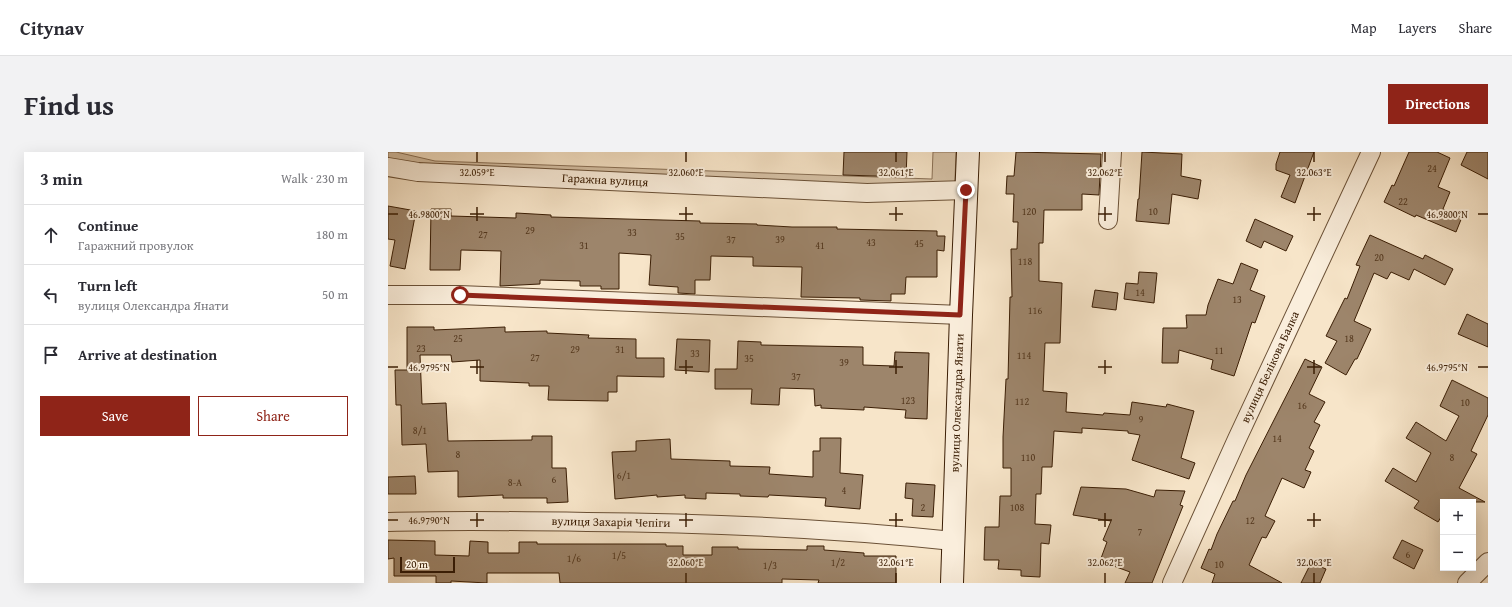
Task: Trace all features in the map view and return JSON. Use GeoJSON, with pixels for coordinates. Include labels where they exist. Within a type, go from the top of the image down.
{"type":"FeatureCollection","features":[{"type":"Feature","properties":{"kind":"street","name":"вулиця Олександра Янати"},"geometry":{"type":"LineString","coordinates":[[952,583],[952,541],[960,315],[968,152]]}},
{"type":"Feature","properties":{"kind":"street"},"geometry":{"type":"LineString","coordinates":[[1108,220],[1112,152]]}},
{"type":"Feature","properties":{"kind":"street","name":"вулиця Белікова Балка"},"geometry":{"type":"LineString","coordinates":[[1172,583],[1237,439],[1371,152]]}},
{"type":"Feature","properties":{"kind":"street","name":"Гаражна вулиця"},"geometry":{"type":"LineString","coordinates":[[388,167],[418,172],[867,193],[966,190]]}},
{"type":"Feature","properties":{"kind":"street"},"geometry":{"type":"LineString","coordinates":[[388,295],[460,295],[960,315]]}},
{"type":"Feature","properties":{"kind":"street","name":"вулиця Захарія Чепіги"},"geometry":{"type":"LineString","coordinates":[[388,522],[460,520],[679,523],[817,528],[952,541]]}},
{"type":"Feature","properties":{"kind":"street"},"geometry":{"type":"LineString","coordinates":[[1467,583],[1488,562]]}},
{"type":"Feature","properties":{"kind":"shaded area"},"geometry":{"type":"Polygon","coordinates":[[[388,152],[396,152],[435,161],[932,179],[933,152],[956,152],[955,180],[953,184],[867,187],[388,162],[388,152]]]}},
{"type":"Feature","properties":{"kind":"building"},"geometry":{"type":"Polygon","coordinates":[[[844,152],[907,152],[906,177],[843,175],[844,152]]]}},
{"type":"Feature","properties":{"kind":"building"},"geometry":{"type":"Polygon","coordinates":[[[1016,152],[1101,154],[1099,195],[1082,194],[1082,210],[1044,210],[1043,243],[1039,243],[1039,281],[1062,283],[1060,343],[1045,343],[1043,391],[1067,393],[1066,412],[1103,415],[1104,413],[1130,415],[1132,402],[1166,407],[1167,404],[1194,411],[1181,458],[1195,463],[1189,479],[1132,460],[1140,435],[1128,433],[1128,431],[1082,428],[1082,433],[1054,431],[1052,467],[1042,467],[1041,494],[1036,494],[1035,524],[1051,525],[1049,544],[1041,543],[1040,577],[1021,576],[1021,570],[998,569],[999,560],[984,560],[985,527],[999,527],[1000,496],[1011,496],[1011,468],[1003,468],[1003,437],[1006,379],[1008,379],[1010,297],[1012,297],[1011,249],[1017,249],[1018,222],[1013,222],[1014,194],[1006,194],[1007,176],[1014,176],[1016,152]]]}},
{"type":"Feature","properties":{"kind":"building"},"geometry":{"type":"Polygon","coordinates":[[[1142,152],[1182,154],[1181,176],[1201,180],[1198,199],[1172,194],[1169,224],[1136,221],[1142,152]]]}},
{"type":"Feature","properties":{"kind":"building"},"geometry":{"type":"Polygon","coordinates":[[[1280,152],[1314,152],[1295,203],[1281,197],[1290,175],[1276,170],[1276,164],[1280,152]]]}},
{"type":"Feature","properties":{"kind":"building"},"geometry":{"type":"Polygon","coordinates":[[[1409,152],[1437,152],[1450,158],[1438,187],[1450,192],[1443,209],[1462,217],[1456,232],[1416,215],[1415,217],[1384,202],[1392,185],[1394,186],[1409,152]]]}},
{"type":"Feature","properties":{"kind":"building"},"geometry":{"type":"Polygon","coordinates":[[[1467,152],[1488,152],[1488,179],[1461,165],[1467,152]]]}},
{"type":"Feature","properties":{"kind":"building"},"geometry":{"type":"Polygon","coordinates":[[[388,206],[416,211],[405,269],[390,266],[395,240],[388,239],[388,206]]]}},
{"type":"Feature","properties":{"kind":"building"},"geometry":{"type":"Polygon","coordinates":[[[431,209],[451,209],[451,216],[516,218],[516,213],[551,215],[551,217],[700,221],[700,223],[757,224],[792,227],[837,227],[837,229],[937,231],[937,236],[945,236],[944,251],[937,250],[937,277],[906,277],[905,294],[891,294],[891,301],[860,300],[860,298],[801,297],[802,267],[753,266],[753,257],[711,256],[710,280],[695,280],[695,294],[678,293],[678,287],[649,285],[651,255],[619,253],[619,289],[601,289],[601,286],[580,286],[580,281],[540,280],[540,284],[500,286],[501,251],[461,250],[460,270],[430,270],[431,209]]]}},
{"type":"Feature","properties":{"kind":"building"},"geometry":{"type":"Polygon","coordinates":[[[1255,219],[1293,236],[1286,251],[1264,241],[1261,248],[1246,241],[1255,219]]]}},
{"type":"Feature","properties":{"kind":"building"},"geometry":{"type":"Polygon","coordinates":[[[1370,235],[1423,259],[1425,255],[1453,269],[1445,285],[1414,269],[1409,280],[1391,272],[1387,279],[1374,273],[1354,321],[1371,329],[1357,359],[1355,359],[1346,375],[1325,363],[1337,341],[1326,336],[1345,298],[1347,299],[1360,266],[1356,265],[1370,235]]]}},
{"type":"Feature","properties":{"kind":"building"},"geometry":{"type":"Polygon","coordinates":[[[1241,263],[1258,270],[1250,290],[1265,296],[1255,323],[1252,322],[1234,376],[1211,369],[1213,360],[1179,350],[1178,363],[1162,363],[1163,328],[1187,328],[1186,315],[1206,315],[1208,305],[1218,279],[1233,284],[1241,263]]]}},
{"type":"Feature","properties":{"kind":"building"},"geometry":{"type":"Polygon","coordinates":[[[1139,272],[1157,273],[1154,303],[1124,299],[1126,283],[1138,284],[1139,272]]]}},
{"type":"Feature","properties":{"kind":"building"},"geometry":{"type":"Polygon","coordinates":[[[1095,290],[1118,293],[1116,310],[1092,307],[1095,290]]]}},
{"type":"Feature","properties":{"kind":"building"},"geometry":{"type":"Polygon","coordinates":[[[1467,314],[1488,324],[1488,347],[1458,334],[1467,314]]]}},
{"type":"Feature","properties":{"kind":"building"},"geometry":{"type":"Polygon","coordinates":[[[407,327],[434,327],[434,330],[505,327],[505,332],[547,331],[547,333],[589,335],[588,338],[636,339],[636,358],[664,358],[664,377],[617,376],[617,392],[608,392],[608,401],[548,400],[549,386],[529,386],[529,383],[480,381],[480,360],[452,362],[451,355],[420,355],[422,404],[446,403],[448,441],[532,440],[532,436],[552,436],[552,468],[566,468],[568,502],[547,503],[547,498],[503,498],[503,495],[458,497],[458,471],[428,472],[426,444],[402,445],[401,405],[396,405],[395,370],[407,370],[407,327]]]}},
{"type":"Feature","properties":{"kind":"building"},"geometry":{"type":"Polygon","coordinates":[[[677,339],[710,340],[709,372],[675,370],[677,339]]]}},
{"type":"Feature","properties":{"kind":"building"},"geometry":{"type":"Polygon","coordinates":[[[738,341],[761,342],[761,345],[863,347],[863,365],[894,366],[895,352],[929,353],[927,419],[905,418],[906,410],[864,407],[864,410],[821,408],[821,405],[815,406],[814,389],[780,388],[779,405],[751,404],[752,389],[715,389],[715,369],[737,369],[738,341]]]}},
{"type":"Feature","properties":{"kind":"building"},"geometry":{"type":"Polygon","coordinates":[[[1305,359],[1322,367],[1309,394],[1325,402],[1314,422],[1320,425],[1309,448],[1314,451],[1305,470],[1311,472],[1304,488],[1282,478],[1265,516],[1275,521],[1266,538],[1262,537],[1249,565],[1282,583],[1212,583],[1215,574],[1201,568],[1209,549],[1211,550],[1233,501],[1235,501],[1246,475],[1305,359]]]}},
{"type":"Feature","properties":{"kind":"building"},"geometry":{"type":"Polygon","coordinates":[[[1452,380],[1488,398],[1488,415],[1471,451],[1477,454],[1459,488],[1485,502],[1476,502],[1476,499],[1440,499],[1440,519],[1438,522],[1414,508],[1419,501],[1385,481],[1393,468],[1416,482],[1431,453],[1406,438],[1416,422],[1446,441],[1459,416],[1440,406],[1452,380]]]}},
{"type":"Feature","properties":{"kind":"building"},"geometry":{"type":"Polygon","coordinates":[[[820,438],[841,438],[840,473],[863,475],[860,509],[825,506],[826,498],[769,495],[768,497],[706,493],[706,499],[685,498],[685,495],[657,497],[657,495],[615,499],[612,452],[636,451],[636,441],[670,439],[671,459],[730,461],[730,466],[770,467],[769,474],[813,477],[813,451],[820,451],[820,438]]]}},
{"type":"Feature","properties":{"kind":"building"},"geometry":{"type":"Polygon","coordinates":[[[415,476],[416,494],[388,494],[388,477],[415,476]]]}},
{"type":"Feature","properties":{"kind":"building"},"geometry":{"type":"Polygon","coordinates":[[[906,483],[935,485],[933,517],[912,516],[913,499],[905,498],[906,483]]]}},
{"type":"Feature","properties":{"kind":"building"},"geometry":{"type":"Polygon","coordinates":[[[1081,487],[1126,489],[1154,497],[1156,490],[1185,491],[1180,505],[1183,506],[1152,583],[1125,583],[1130,572],[1100,561],[1107,542],[1103,540],[1111,521],[1073,515],[1081,487]]]}},
{"type":"Feature","properties":{"kind":"building"},"geometry":{"type":"Polygon","coordinates":[[[388,540],[435,541],[435,555],[469,556],[470,541],[488,542],[488,553],[519,553],[519,542],[537,542],[537,544],[666,544],[666,546],[683,546],[683,555],[712,555],[712,547],[807,550],[807,546],[824,546],[824,550],[864,553],[864,556],[896,556],[896,583],[818,583],[819,580],[782,579],[782,583],[560,583],[559,573],[487,573],[487,583],[451,581],[451,583],[436,583],[436,576],[394,576],[394,558],[388,559],[388,540]]]}},
{"type":"Feature","properties":{"kind":"building"},"geometry":{"type":"Polygon","coordinates":[[[1402,540],[1423,550],[1414,569],[1393,558],[1402,540]]]}},
{"type":"Feature","properties":{"kind":"building"},"geometry":{"type":"Polygon","coordinates":[[[1311,563],[1326,569],[1320,583],[1301,583],[1311,563]]]}},
{"type":"Feature","properties":{"kind":"route"},"geometry":{"type":"LineString","coordinates":[[460,295],[960,315],[966,190]]}}]}
